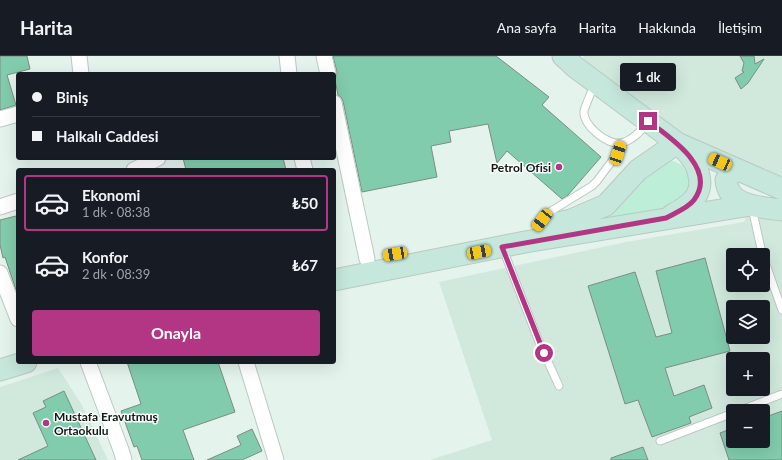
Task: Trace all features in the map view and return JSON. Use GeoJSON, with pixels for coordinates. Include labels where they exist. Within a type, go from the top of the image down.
{"type":"FeatureCollection","features":[{"type":"Feature","properties":{"kind":"main road"},"geometry":{"type":"LineString","coordinates":[[573,60],[595,82],[677,142],[693,159],[698,169],[700,190],[694,200],[684,209],[666,218]]}},
{"type":"Feature","properties":{"kind":"main road"},"geometry":{"type":"LineString","coordinates":[[677,142],[782,189]]}},
{"type":"Feature","properties":{"kind":"main road"},"geometry":{"type":"LineString","coordinates":[[336,266],[571,220],[606,205],[638,170],[677,142]]}},
{"type":"Feature","properties":{"kind":"main road"},"geometry":{"type":"LineString","coordinates":[[738,170],[730,174],[726,180],[726,188],[730,194],[738,200],[751,206]]}},
{"type":"Feature","properties":{"kind":"main road"},"geometry":{"type":"LineString","coordinates":[[336,280],[502,247],[666,218],[751,206],[782,210]]}},
{"type":"Feature","properties":{"kind":"main road"},"geometry":{"type":"LineString","coordinates":[[0,355],[16,350]]}},
{"type":"Feature","properties":{"kind":"main road"},"geometry":{"type":"LineString","coordinates":[[0,370],[20,364]]}},
{"type":"Feature","properties":{"kind":"street"},"geometry":{"type":"LineString","coordinates":[[79,56],[81,72]]}},
{"type":"Feature","properties":{"kind":"street"},"geometry":{"type":"LineString","coordinates":[[286,56],[289,72]]}},
{"type":"Feature","properties":{"kind":"street"},"geometry":{"type":"LineString","coordinates":[[324,56],[328,72]]}},
{"type":"Feature","properties":{"kind":"street"},"geometry":{"type":"LineString","coordinates":[[336,112],[367,259]]}},
{"type":"Feature","properties":{"kind":"street"},"geometry":{"type":"LineString","coordinates":[[0,120],[16,115]]}},
{"type":"Feature","properties":{"kind":"street"},"geometry":{"type":"LineString","coordinates":[[137,168],[148,161]]}},
{"type":"Feature","properties":{"kind":"street"},"geometry":{"type":"LineString","coordinates":[[0,207],[16,202]]}},
{"type":"Feature","properties":{"kind":"street"},"geometry":{"type":"LineString","coordinates":[[0,273],[16,314]]}},
{"type":"Feature","properties":{"kind":"street"},"geometry":{"type":"LineString","coordinates":[[89,364],[124,460]]}},
{"type":"Feature","properties":{"kind":"street"},"geometry":{"type":"LineString","coordinates":[[247,364],[276,460]]}},
{"type":"Feature","properties":{"kind":"lane"},"geometry":{"type":"LineString","coordinates":[[595,82],[584,111],[587,124],[591,129],[607,141],[621,144],[639,133],[648,121]]}},
{"type":"Feature","properties":{"kind":"lane"},"geometry":{"type":"LineString","coordinates":[[536,228],[548,213],[597,181],[618,153],[621,144]]}},
{"type":"Feature","properties":{"kind":"lane"},"geometry":{"type":"LineString","coordinates":[[751,206],[762,253],[782,310]]}},
{"type":"Feature","properties":{"kind":"lane"},"geometry":{"type":"LineString","coordinates":[[502,247],[559,386]]}},
{"type":"Feature","properties":{"kind":"lane"},"geometry":{"type":"LineString","coordinates":[[756,404],[782,394]]}},
{"type":"Feature","properties":{"kind":"lane"},"geometry":{"type":"LineString","coordinates":[[660,441],[726,416]]}},
{"type":"Feature","properties":{"kind":"shaded area"},"geometry":{"type":"Polygon","coordinates":[[[584,56],[782,56],[782,183],[670,130],[580,62],[584,56]]]}},
{"type":"Feature","properties":{"kind":"shaded area"},"geometry":{"type":"Polygon","coordinates":[[[751,205],[782,210],[782,460],[430,460],[492,440],[439,282],[626,242],[744,222],[751,205]]]}},
{"type":"Feature","properties":{"kind":"shaded area","name":"Mustafa Eravutmuş Ortaokulu"},"geometry":{"type":"Polygon","coordinates":[[[58,368],[82,405],[108,460],[0,460],[0,387],[58,368]]]}},
{"type":"Feature","properties":{"kind":"green space"},"geometry":{"type":"Polygon","coordinates":[[[670,160],[683,166],[690,178],[687,192],[682,198],[665,207],[654,210],[597,220],[634,185],[670,160]]]}},
{"type":"Feature","properties":{"kind":"building"},"geometry":{"type":"Polygon","coordinates":[[[0,56],[27,56],[30,69],[7,75],[16,105],[0,110],[0,56]]]}},
{"type":"Feature","properties":{"kind":"building"},"geometry":{"type":"Polygon","coordinates":[[[333,56],[496,56],[549,97],[542,105],[601,157],[568,195],[562,199],[507,151],[497,163],[488,124],[449,131],[451,142],[431,146],[437,177],[362,192],[343,101],[338,95],[336,85],[337,72],[333,56]]]}},
{"type":"Feature","properties":{"kind":"building"},"geometry":{"type":"Polygon","coordinates":[[[740,56],[754,56],[755,64],[764,59],[748,83],[741,89],[735,78],[744,72],[742,71],[744,63],[740,56]]]}},
{"type":"Feature","properties":{"kind":"building"},"geometry":{"type":"Polygon","coordinates":[[[184,160],[284,160],[286,168],[186,168],[184,160]]]}},
{"type":"Feature","properties":{"kind":"building"},"geometry":{"type":"Polygon","coordinates":[[[16,216],[16,290],[5,257],[3,258],[0,245],[0,220],[16,216]]]}},
{"type":"Feature","properties":{"kind":"building"},"geometry":{"type":"Polygon","coordinates":[[[705,258],[726,336],[726,344],[728,344],[730,351],[665,368],[674,396],[704,385],[712,408],[689,417],[691,423],[652,437],[638,400],[625,404],[588,286],[635,272],[656,337],[672,333],[656,271],[705,258]]]}},
{"type":"Feature","properties":{"kind":"building"},"geometry":{"type":"Polygon","coordinates":[[[128,364],[219,364],[235,412],[183,430],[194,460],[142,460],[137,446],[134,447],[121,411],[141,404],[128,364]]]}},
{"type":"Feature","properties":{"kind":"building"},"geometry":{"type":"Polygon","coordinates":[[[64,391],[96,460],[18,460],[48,446],[33,413],[46,407],[43,401],[64,391]]]}},
{"type":"Feature","properties":{"kind":"building"},"geometry":{"type":"Polygon","coordinates":[[[782,411],[782,460],[729,460],[720,433],[726,431],[726,448],[770,448],[770,415],[782,411]]]}},
{"type":"Feature","properties":{"kind":"building"},"geometry":{"type":"Polygon","coordinates":[[[252,429],[262,451],[242,460],[207,460],[241,445],[237,436],[252,429]]]}},
{"type":"Feature","properties":{"kind":"building"},"geometry":{"type":"Polygon","coordinates":[[[643,447],[648,460],[611,460],[611,458],[643,447]]]}},
{"type":"Feature","properties":{"kind":"place","name":"Petrol Ofisi"},"geometry":{"type":"Point","coordinates":[559,167]}},
{"type":"Feature","properties":{"kind":"place","name":"Mustafa Eravutmuş Ortaokulu"},"geometry":{"type":"Point","coordinates":[46,423]}},
{"type":"Feature","properties":{"kind":"route"},"geometry":{"type":"LineString","coordinates":[[544,353],[502,247],[666,218],[684,209],[694,200],[700,190],[698,169],[693,159],[677,142],[648,121]]}}]}
